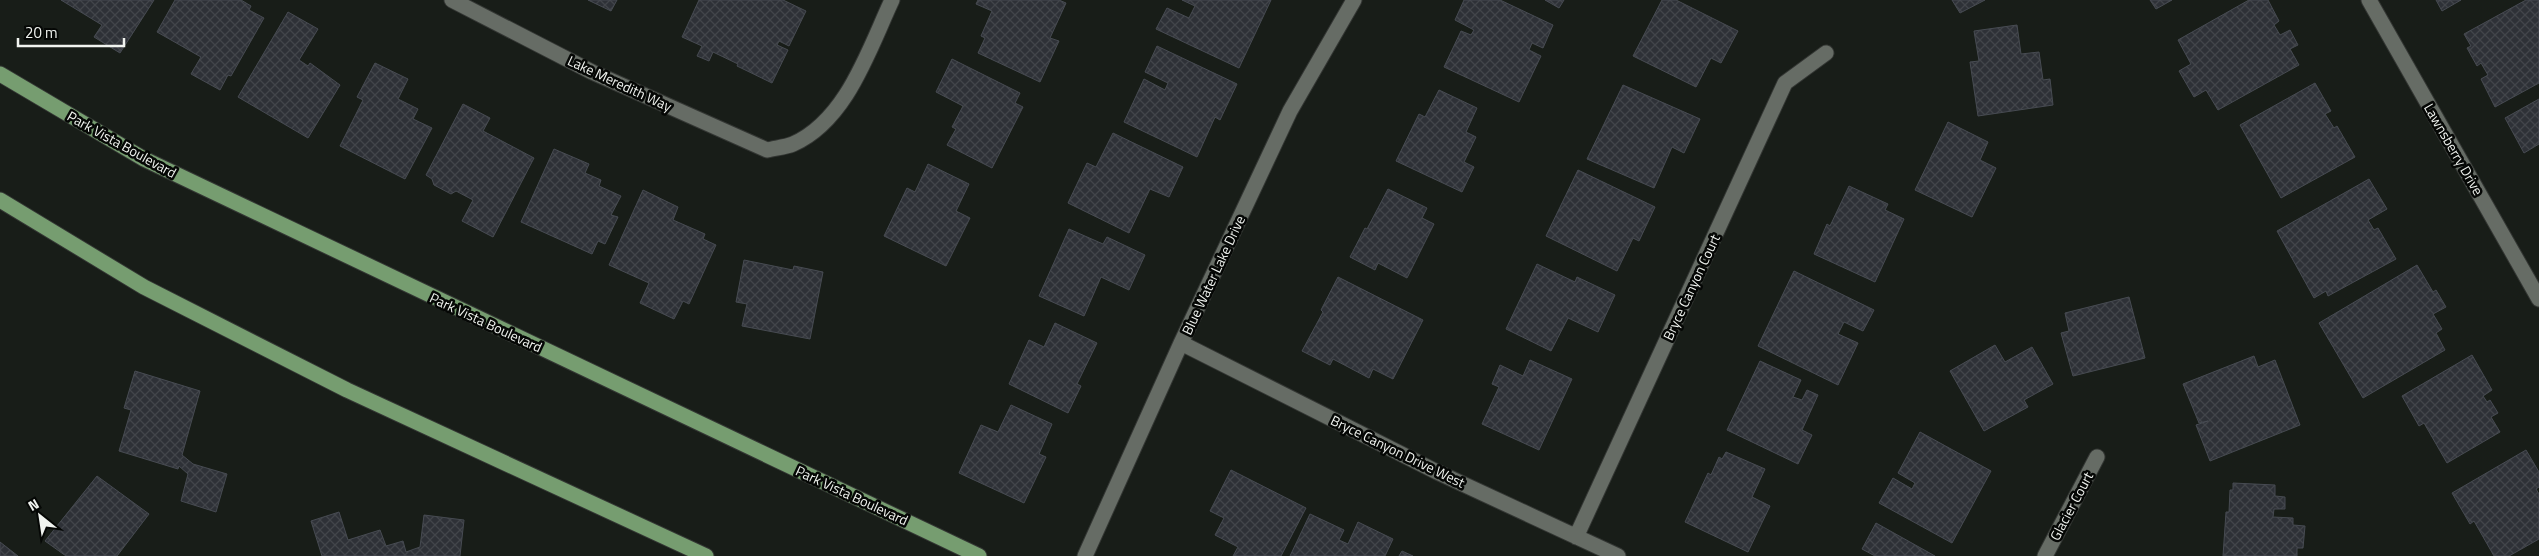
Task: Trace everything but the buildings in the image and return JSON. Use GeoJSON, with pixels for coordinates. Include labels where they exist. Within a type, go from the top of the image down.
{"type":"FeatureCollection","features":[{"type":"Feature","properties":{"kind":"main road","name":"Park Vista Boulevard"},"geometry":{"type":"LineString","coordinates":[[0,74],[144,159],[979,556]]}},
{"type":"Feature","properties":{"kind":"main road"},"geometry":{"type":"LineString","coordinates":[[0,200],[144,287],[347,390],[706,556]]}},
{"type":"Feature","properties":{"kind":"street","name":"Lake Meredith Way"},"geometry":{"type":"LineString","coordinates":[[452,0],[592,72],[767,150],[793,144],[824,124],[844,100],[892,0]]}},
{"type":"Feature","properties":{"kind":"street","name":"Blue Water Lake Drive"},"geometry":{"type":"LineString","coordinates":[[1085,556],[1180,343],[1290,111],[1354,0]]}},
{"type":"Feature","properties":{"kind":"street","name":"Lawnsberry Drive"},"geometry":{"type":"LineString","coordinates":[[2369,0],[2539,299]]}},
{"type":"Feature","properties":{"kind":"street","name":"Bryce Canyon Court"},"geometry":{"type":"LineString","coordinates":[[1576,537],[1785,83],[1826,53]]}},
{"type":"Feature","properties":{"kind":"street","name":"Bryce Canyon Drive West"},"geometry":{"type":"LineString","coordinates":[[1180,343],[1437,472],[1618,556]]}},
{"type":"Feature","properties":{"kind":"street","name":"Glacier Court"},"geometry":{"type":"LineString","coordinates":[[2045,556],[2098,457]]}}]}
